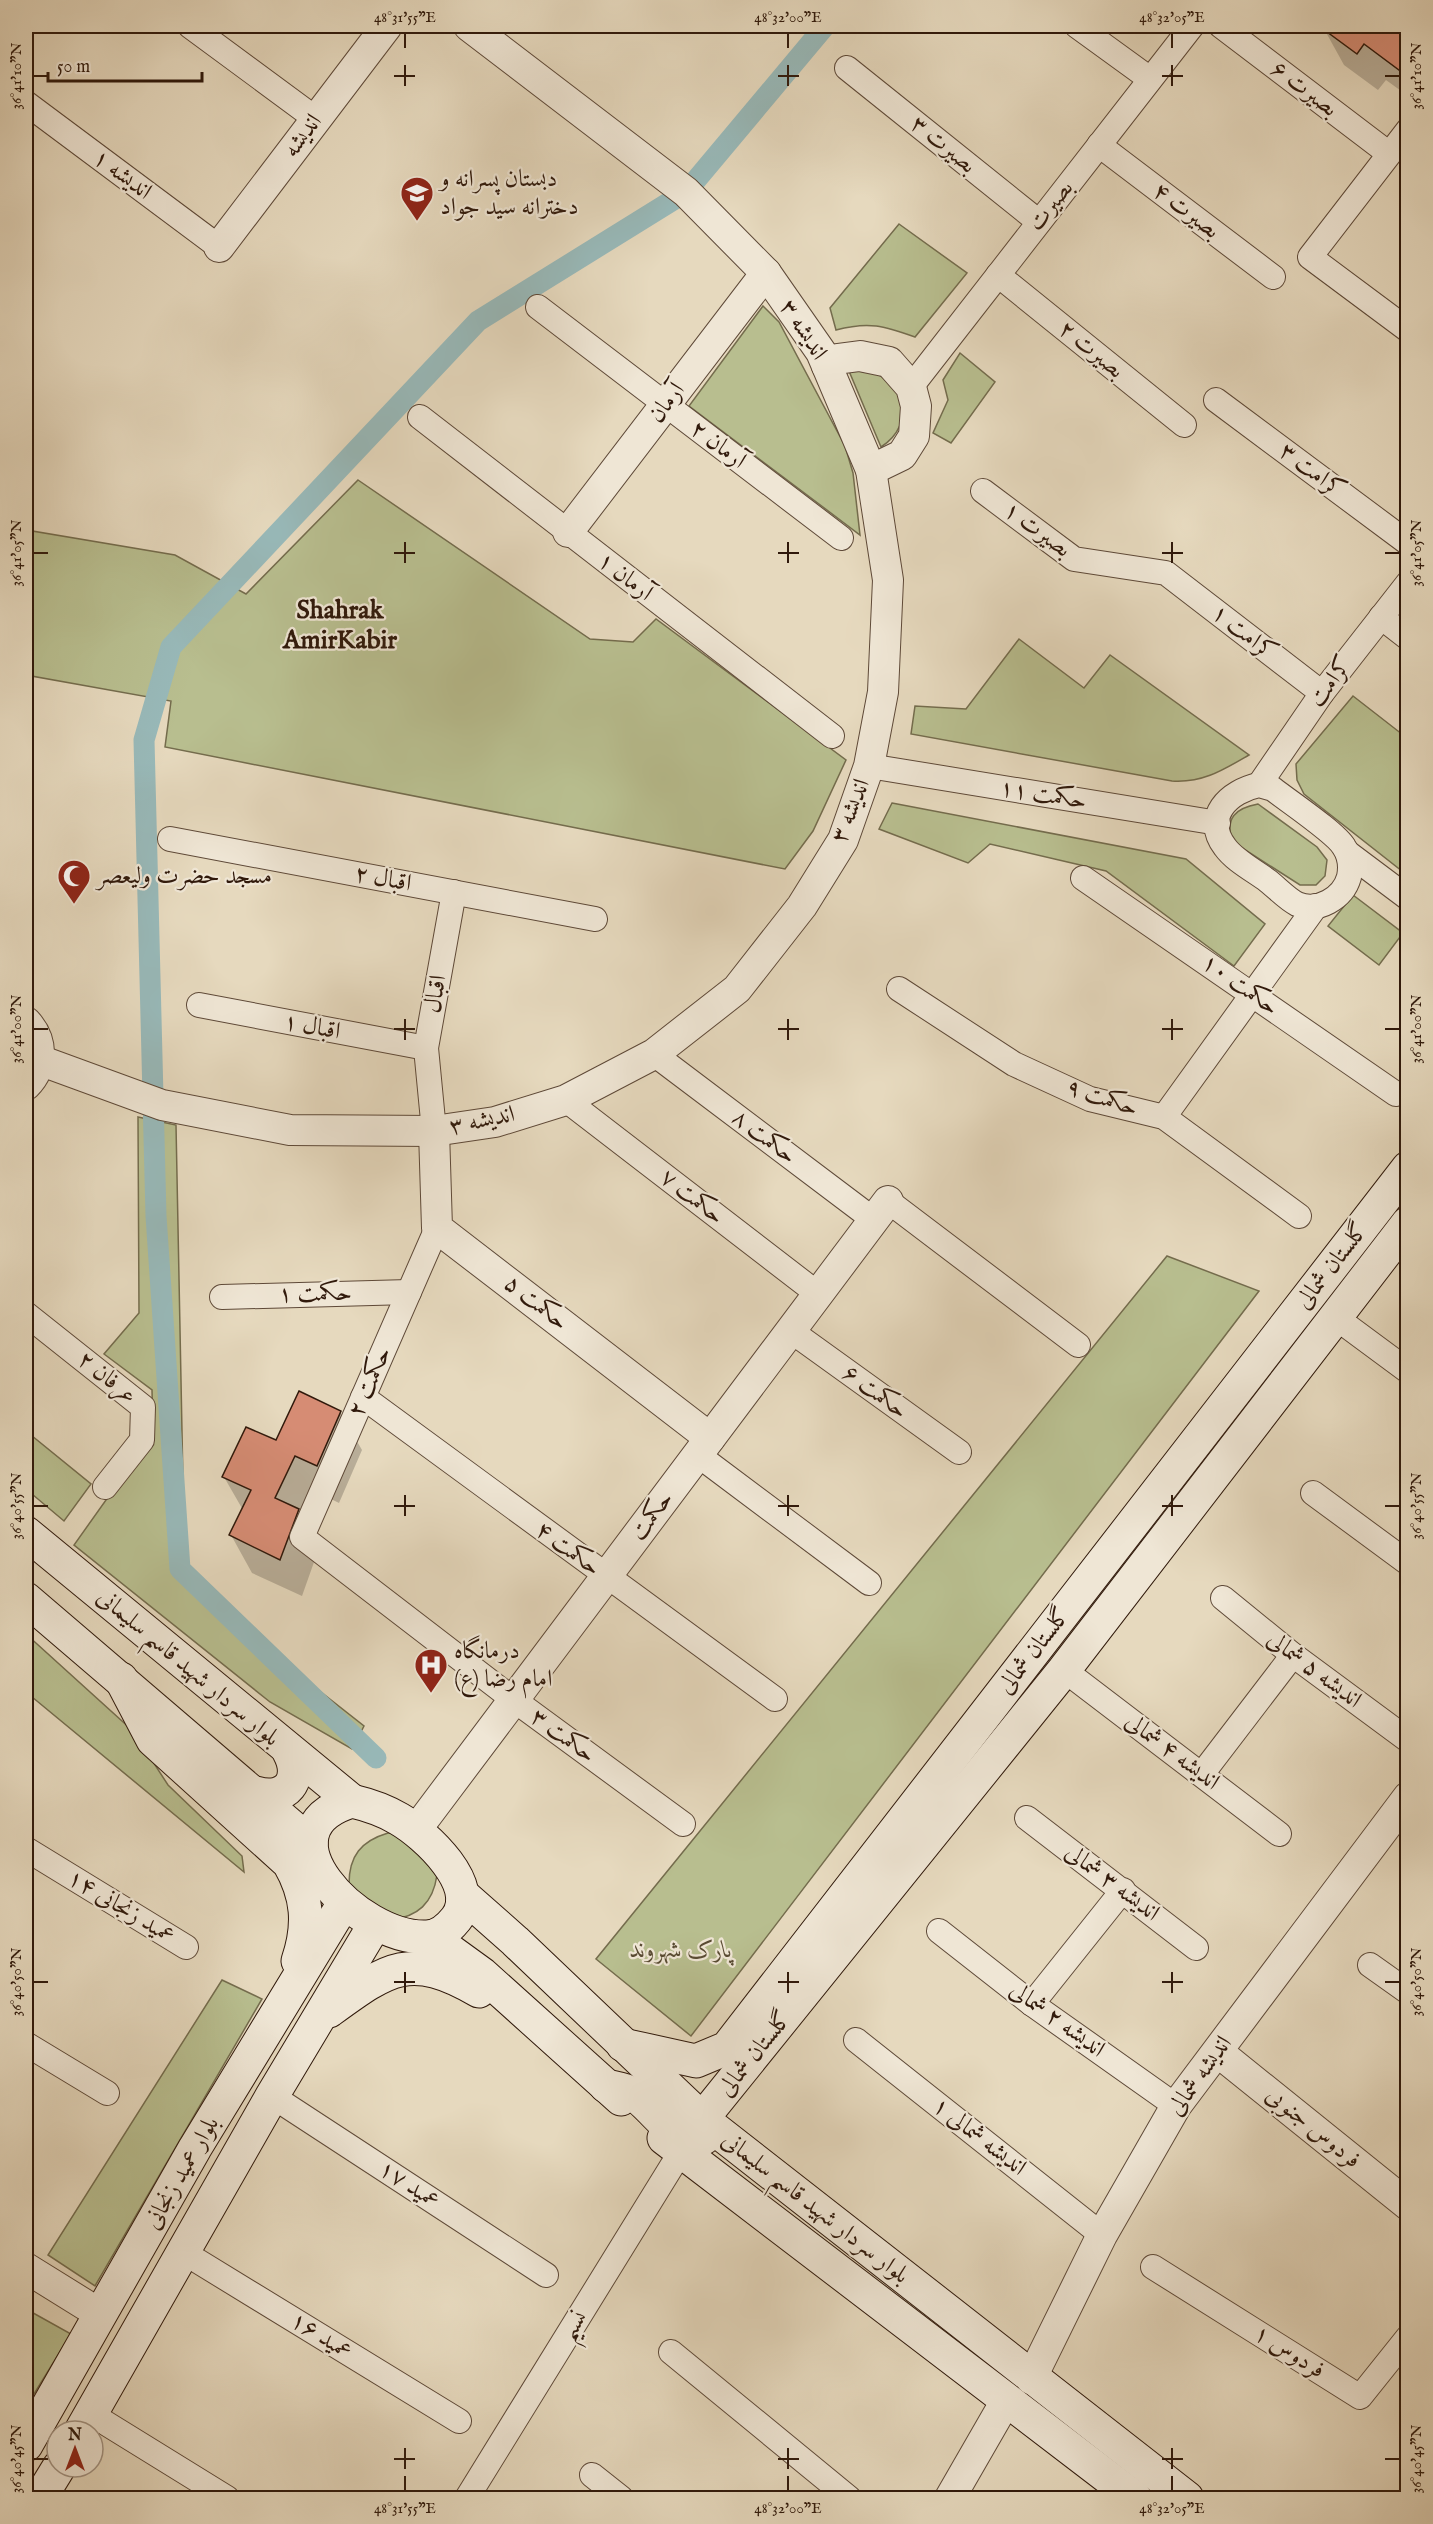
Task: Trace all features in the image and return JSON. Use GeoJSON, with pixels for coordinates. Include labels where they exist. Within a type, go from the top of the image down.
{"type":"FeatureCollection","features":[{"type":"Feature","properties":{"kind":"main road","name":"گلستان شمالی"},"geometry":{"type":"LineString","coordinates":[[623,2045],[696,2061],[727,2048],[1407,1168]]}},
{"type":"Feature","properties":{"kind":"main road","name":"گلستان شمالی"},"geometry":{"type":"LineString","coordinates":[[702,2119],[1064,1670],[1407,1223]]}},
{"type":"Feature","properties":{"kind":"main road"},"geometry":{"type":"LineString","coordinates":[[1309,1297],[1335,1317]]}},
{"type":"Feature","properties":{"kind":"main road","name":"بلوار سردار شهید قاسم سلیمانی"},"geometry":{"type":"LineString","coordinates":[[26,1533],[289,1752],[352,1801]]}},
{"type":"Feature","properties":{"kind":"main road"},"geometry":{"type":"LineString","coordinates":[[27,1605],[121,1679],[311,1844]]}},
{"type":"Feature","properties":{"kind":"main road"},"geometry":{"type":"LineString","coordinates":[[121,1679],[153,1740],[270,1844],[289,1863],[301,1883],[308,1912],[304,1942],[284,2001]]}},
{"type":"Feature","properties":{"kind":"main road"},"geometry":{"type":"LineString","coordinates":[[255,1793],[268,1796],[280,1794],[290,1786],[295,1775],[295,1763],[289,1752]]}},
{"type":"Feature","properties":{"kind":"main road"},"geometry":{"type":"LineString","coordinates":[[352,1801],[386,1812],[416,1830],[446,1861],[457,1878],[463,1895],[460,1914],[448,1929],[431,1937],[396,1933],[375,1924],[344,1903],[316,1863],[311,1844],[317,1823],[324,1815],[332,1808],[352,1801]]}},
{"type":"Feature","properties":{"kind":"main road","name":"بلوار سردار شهید قاسم سلیمانی"},"geometry":{"type":"LineString","coordinates":[[463,1895],[515,1941],[702,2119],[1019,2389],[1135,2499]]}},
{"type":"Feature","properties":{"kind":"main road","name":"بلوار عمید زنجانی"},"geometry":{"type":"LineString","coordinates":[[26,2445],[195,2148],[344,1903]]}},
{"type":"Feature","properties":{"kind":"main road","name":"بلوار عمید زنجانی"},"geometry":{"type":"LineString","coordinates":[[88,2419],[272,2096],[375,1924]]}},
{"type":"Feature","properties":{"kind":"main road"},"geometry":{"type":"LineString","coordinates":[[320,1940],[337,1936],[347,1942],[352,1952],[351,1964]]}},
{"type":"Feature","properties":{"kind":"main road","name":"بلوار سردار شهید قاسم سلیمانی"},"geometry":{"type":"LineString","coordinates":[[431,1937],[482,1974],[680,2153],[1019,2389],[1187,2499]]}},
{"type":"Feature","properties":{"kind":"main road"},"geometry":{"type":"LineString","coordinates":[[482,1974],[483,1949],[492,1940],[503,1938],[515,1941]]}},
{"type":"Feature","properties":{"kind":"main road"},"geometry":{"type":"LineString","coordinates":[[318,2019],[370,1982],[393,1971],[418,1967],[443,1972],[536,2024]]}},
{"type":"Feature","properties":{"kind":"main road"},"geometry":{"type":"LineString","coordinates":[[606,2086],[633,2094],[682,2137],[693,2143],[701,2142],[707,2135],[702,2119]]}},
{"type":"Feature","properties":{"kind":"main road"},"geometry":{"type":"LineString","coordinates":[[40,2499],[52,2479]]}},
{"type":"Feature","properties":{"kind":"street"},"geometry":{"type":"LineString","coordinates":[[190,26],[316,119]]}},
{"type":"Feature","properties":{"kind":"street","name":"اندیشه"},"geometry":{"type":"LineString","coordinates":[[219,247],[387,26]]}},
{"type":"Feature","properties":{"kind":"street","name":"اندیشه ۳"},"geometry":{"type":"LineString","coordinates":[[32,1073],[162,1105],[290,1130],[434,1131],[495,1122],[566,1100],[654,1054],[737,989],[802,906],[843,840],[869,766],[884,692],[888,580],[871,470],[821,352],[766,273],[686,192],[469,26]]}},
{"type":"Feature","properties":{"kind":"street"},"geometry":{"type":"LineString","coordinates":[[1077,26],[1150,80]]}},
{"type":"Feature","properties":{"kind":"street","name":"بصیرت"},"geometry":{"type":"LineString","coordinates":[[911,387],[1192,26]]}},
{"type":"Feature","properties":{"kind":"street","name":"بصیرت ۶"},"geometry":{"type":"LineString","coordinates":[[1221,26],[1388,153]]}},
{"type":"Feature","properties":{"kind":"street","name":"بصیرت ۳"},"geometry":{"type":"LineString","coordinates":[[847,68],[1039,222]]}},
{"type":"Feature","properties":{"kind":"street","name":"اندیشه ۱"},"geometry":{"type":"LineString","coordinates":[[26,103],[219,247]]}},
{"type":"Feature","properties":{"kind":"street"},"geometry":{"type":"LineString","coordinates":[[1407,130],[1310,256],[1407,330]]}},
{"type":"Feature","properties":{"kind":"street","name":"بصیرت ۴"},"geometry":{"type":"LineString","coordinates":[[1099,145],[1273,277]]}},
{"type":"Feature","properties":{"kind":"street","name":"آرمان"},"geometry":{"type":"LineString","coordinates":[[568,532],[766,273]]}},
{"type":"Feature","properties":{"kind":"street","name":"بصیرت ۲"},"geometry":{"type":"LineString","coordinates":[[998,275],[1184,425]]}},
{"type":"Feature","properties":{"kind":"street","name":"آرمان ۲"},"geometry":{"type":"LineString","coordinates":[[538,307],[841,538]]}},
{"type":"Feature","properties":{"kind":"street"},"geometry":{"type":"LineString","coordinates":[[827,366],[837,359],[860,356],[889,362],[911,387],[916,406],[914,436],[903,455],[871,470]]}},
{"type":"Feature","properties":{"kind":"street","name":"کرامت ۳"},"geometry":{"type":"LineString","coordinates":[[1216,400],[1407,543]]}},
{"type":"Feature","properties":{"kind":"street","name":"آرمان ۱"},"geometry":{"type":"LineString","coordinates":[[420,417],[832,735]]}},
{"type":"Feature","properties":{"kind":"street","name":"بصیرت ۱"},"geometry":{"type":"LineString","coordinates":[[983,491],[1074,559],[1166,573]]}},
{"type":"Feature","properties":{"kind":"street","name":"کرامت ۱"},"geometry":{"type":"LineString","coordinates":[[1166,573],[1322,693]]}},
{"type":"Feature","properties":{"kind":"street","name":"کرامت"},"geometry":{"type":"LineString","coordinates":[[1259,785],[1322,693],[1407,583]]}},
{"type":"Feature","properties":{"kind":"street"},"geometry":{"type":"LineString","coordinates":[[1381,618],[1407,638]]}},
{"type":"Feature","properties":{"kind":"street","name":"حکمت ۱۱"},"geometry":{"type":"LineString","coordinates":[[869,766],[1218,823]]}},
{"type":"Feature","properties":{"kind":"street"},"geometry":{"type":"LineString","coordinates":[[1348,852],[1350,872],[1347,882],[1335,898],[1317,906],[1297,904],[1226,849],[1218,832],[1219,814],[1229,798],[1245,788],[1259,785],[1273,789],[1407,898]]}},
{"type":"Feature","properties":{"kind":"street","name":"اقبال ۲"},"geometry":{"type":"LineString","coordinates":[[170,839],[596,919]]}},
{"type":"Feature","properties":{"kind":"street","name":"حکمت ۱۰"},"geometry":{"type":"LineString","coordinates":[[1083,878],[1396,1094]]}},
{"type":"Feature","properties":{"kind":"street","name":"اقبال"},"geometry":{"type":"LineString","coordinates":[[434,1131],[426,1048],[454,892]]}},
{"type":"Feature","properties":{"kind":"street"},"geometry":{"type":"LineString","coordinates":[[1164,1117],[1317,906]]}},
{"type":"Feature","properties":{"kind":"street","name":"حکمت ۹"},"geometry":{"type":"LineString","coordinates":[[899,989],[1014,1064],[1090,1099],[1164,1117],[1299,1216]]}},
{"type":"Feature","properties":{"kind":"street","name":"اقبال ۱"},"geometry":{"type":"LineString","coordinates":[[199,1005],[426,1048]]}},
{"type":"Feature","properties":{"kind":"street"},"geometry":{"type":"LineString","coordinates":[[26,1022],[37,1037],[32,1073]]}},
{"type":"Feature","properties":{"kind":"street","name":"حکمت ۸"},"geometry":{"type":"LineString","coordinates":[[654,1054],[1078,1345]]}},
{"type":"Feature","properties":{"kind":"street","name":"حکمت ۷"},"geometry":{"type":"LineString","coordinates":[[566,1100],[818,1294]]}},
{"type":"Feature","properties":{"kind":"street"},"geometry":{"type":"LineString","coordinates":[[434,1131],[437,1228]]}},
{"type":"Feature","properties":{"kind":"street","name":"حکمت"},"geometry":{"type":"LineString","coordinates":[[416,1830],[881,1210]]}},
{"type":"Feature","properties":{"kind":"street","name":"حکمت ۲"},"geometry":{"type":"LineString","coordinates":[[303,1537],[437,1228]]}},
{"type":"Feature","properties":{"kind":"street","name":"حکمت ۵"},"geometry":{"type":"LineString","coordinates":[[437,1228],[869,1583]]}},
{"type":"Feature","properties":{"kind":"street","name":"حکمت ۱"},"geometry":{"type":"LineString","coordinates":[[222,1297],[409,1292]]}},
{"type":"Feature","properties":{"kind":"street","name":"عرفان ۲"},"geometry":{"type":"LineString","coordinates":[[26,1314],[143,1407],[142,1440],[105,1487]]}},
{"type":"Feature","properties":{"kind":"street"},"geometry":{"type":"LineString","coordinates":[[1335,1317],[1407,1371]]}},
{"type":"Feature","properties":{"kind":"street","name":"حکمت ۶"},"geometry":{"type":"LineString","coordinates":[[790,1331],[959,1452]]}},
{"type":"Feature","properties":{"kind":"street","name":"حکمت ۴"},"geometry":{"type":"LineString","coordinates":[[363,1397],[775,1699]]}},
{"type":"Feature","properties":{"kind":"street"},"geometry":{"type":"LineString","coordinates":[[1313,1493],[1407,1563]]}},
{"type":"Feature","properties":{"kind":"street","name":"حکمت ۳"},"geometry":{"type":"LineString","coordinates":[[303,1537],[514,1700],[683,1824]]}},
{"type":"Feature","properties":{"kind":"street","name":"اندیشه ۵ شمالی"},"geometry":{"type":"LineString","coordinates":[[1223,1598],[1293,1655],[1407,1740]]}},
{"type":"Feature","properties":{"kind":"street"},"geometry":{"type":"LineString","coordinates":[[1202,1774],[1293,1655]]}},
{"type":"Feature","properties":{"kind":"street","name":"اندیشه ۴ شمالی"},"geometry":{"type":"LineString","coordinates":[[1064,1670],[1279,1834]]}},
{"type":"Feature","properties":{"kind":"street","name":"اندیشه شمالی"},"geometry":{"type":"LineString","coordinates":[[950,2499],[1019,2389],[1102,2235],[1176,2106],[1407,1797]]}},
{"type":"Feature","properties":{"kind":"street","name":"اندیشه ۳ شمالی"},"geometry":{"type":"LineString","coordinates":[[1027,1818],[1196,1948]]}},
{"type":"Feature","properties":{"kind":"street","name":"عمید زنجانی ۱۴"},"geometry":{"type":"LineString","coordinates":[[26,1849],[186,1947]]}},
{"type":"Feature","properties":{"kind":"street"},"geometry":{"type":"LineString","coordinates":[[1032,2004],[1123,1890]]}},
{"type":"Feature","properties":{"kind":"street","name":"اندیشه ۲ شمالی"},"geometry":{"type":"LineString","coordinates":[[939,1931],[1032,2004],[1176,2106]]}},
{"type":"Feature","properties":{"kind":"street"},"geometry":{"type":"LineString","coordinates":[[1370,1965],[1407,1992]]}},
{"type":"Feature","properties":{"kind":"street","name":"اندیشه شمالی ۱"},"geometry":{"type":"LineString","coordinates":[[856,2040],[1102,2235]]}},
{"type":"Feature","properties":{"kind":"street"},"geometry":{"type":"LineString","coordinates":[[26,2043],[106,2093]]}},
{"type":"Feature","properties":{"kind":"street","name":"فردوس جنوبی"},"geometry":{"type":"LineString","coordinates":[[1218,2052],[1407,2205]]}},
{"type":"Feature","properties":{"kind":"street","name":"عمید ۱۷"},"geometry":{"type":"LineString","coordinates":[[272,2096],[546,2275]]}},
{"type":"Feature","properties":{"kind":"street","name":"نسیم"},"geometry":{"type":"LineString","coordinates":[[467,2499],[680,2153]]}},
{"type":"Feature","properties":{"kind":"street","name":"عمید ۱۶"},"geometry":{"type":"LineString","coordinates":[[183,2252],[459,2421]]}},
{"type":"Feature","properties":{"kind":"street","name":"فردوس ۱"},"geometry":{"type":"LineString","coordinates":[[1153,2267],[1360,2397],[1407,2337]]}},
{"type":"Feature","properties":{"kind":"street"},"geometry":{"type":"LineString","coordinates":[[26,2268],[100,2314]]}},
{"type":"Feature","properties":{"kind":"street"},"geometry":{"type":"LineString","coordinates":[[671,2352],[849,2499]]}},
{"type":"Feature","properties":{"kind":"street"},"geometry":{"type":"LineString","coordinates":[[105,2433],[227,2499]]}},
{"type":"Feature","properties":{"kind":"street"},"geometry":{"type":"LineString","coordinates":[[592,2475],[621,2499]]}},
{"type":"Feature","properties":{"kind":"green space"},"geometry":{"type":"Polygon","coordinates":[[[899,224],[967,273],[915,337],[867,325],[836,330],[830,308],[899,224]]]}},
{"type":"Feature","properties":{"kind":"green space"},"geometry":{"type":"Polygon","coordinates":[[[763,306],[779,322],[845,446],[853,473],[860,535],[689,406],[763,306]]]}},
{"type":"Feature","properties":{"kind":"green space"},"geometry":{"type":"Polygon","coordinates":[[[960,353],[995,382],[951,443],[933,433],[948,400],[943,380],[960,353]]]}},
{"type":"Feature","properties":{"kind":"green space"},"geometry":{"type":"Polygon","coordinates":[[[864,369],[878,374],[889,382],[897,392],[901,403],[900,426],[893,437],[881,447],[849,371],[864,369]]]}},
{"type":"Feature","properties":{"kind":"green space"},"geometry":{"type":"Polygon","coordinates":[[[358,480],[590,639],[633,642],[656,619],[846,760],[813,831],[785,869],[165,747],[171,701],[26,675],[26,530],[175,555],[246,594],[358,480]]]}},
{"type":"Feature","properties":{"kind":"green space"},"geometry":{"type":"Polygon","coordinates":[[[1019,639],[1084,688],[1110,655],[1249,755],[1203,778],[1172,781],[911,734],[915,706],[966,709],[1019,639]]]}},
{"type":"Feature","properties":{"kind":"green space"},"geometry":{"type":"Polygon","coordinates":[[[1353,696],[1407,738],[1407,875],[1304,794],[1297,780],[1296,764],[1353,696]]]}},
{"type":"Feature","properties":{"kind":"green space"},"geometry":{"type":"Polygon","coordinates":[[[892,803],[1186,859],[1265,924],[1234,966],[1106,871],[990,844],[968,863],[879,829],[892,803]]]}},
{"type":"Feature","properties":{"kind":"green space"},"geometry":{"type":"Polygon","coordinates":[[[1258,804],[1317,847],[1327,860],[1325,876],[1316,885],[1300,885],[1233,842],[1231,820],[1238,811],[1258,804]]]}},
{"type":"Feature","properties":{"kind":"green space"},"geometry":{"type":"Polygon","coordinates":[[[1353,895],[1403,933],[1379,965],[1328,926],[1353,895]]]}},
{"type":"Feature","properties":{"kind":"green space"},"geometry":{"type":"Polygon","coordinates":[[[138,1117],[176,1125],[185,1585],[364,1726],[352,1749],[270,1702],[74,1545],[153,1434],[152,1390],[104,1354],[139,1313],[138,1117]]]}},
{"type":"Feature","properties":{"kind":"green space","name":"پارک شهروند"},"geometry":{"type":"Polygon","coordinates":[[[1167,1256],[1259,1291],[691,2036],[596,1959],[1167,1256]]]}},
{"type":"Feature","properties":{"kind":"green space"},"geometry":{"type":"Polygon","coordinates":[[[26,1431],[91,1484],[64,1521],[26,1489],[26,1431]]]}},
{"type":"Feature","properties":{"kind":"green space"},"geometry":{"type":"Polygon","coordinates":[[[26,1634],[133,1731],[168,1785],[242,1856],[244,1872],[26,1692],[26,1634]]]}},
{"type":"Feature","properties":{"kind":"green space"},"geometry":{"type":"Polygon","coordinates":[[[388,1833],[402,1833],[437,1875],[432,1893],[422,1907],[409,1916],[390,1920],[349,1884],[351,1865],[358,1851],[371,1840],[388,1833]]]}},
{"type":"Feature","properties":{"kind":"green space"},"geometry":{"type":"Polygon","coordinates":[[[222,1980],[262,1999],[95,2286],[48,2255],[222,1980]]]}},
{"type":"Feature","properties":{"kind":"green space"},"geometry":{"type":"Polygon","coordinates":[[[26,2309],[71,2334],[26,2407],[26,2309]]]}},
{"type":"Feature","properties":{"kind":"building"},"geometry":{"type":"Polygon","coordinates":[[[1319,26],[1407,26],[1407,76],[1364,44],[1357,54],[1319,26]]]}},
{"type":"Feature","properties":{"kind":"building"},"geometry":{"type":"Polygon","coordinates":[[[299,1391],[341,1411],[317,1466],[295,1456],[275,1498],[299,1509],[280,1560],[229,1535],[251,1490],[222,1477],[246,1427],[276,1440],[299,1391]]]}},
{"type":"Feature","properties":{"kind":"waterway"},"geometry":{"type":"LineString","coordinates":[[376,1758],[180,1569],[156,1216],[144,740],[171,647],[478,321],[686,192],[825,26]]}},
{"type":"Feature","properties":{"kind":"place","name":"دبستان پسرانه و دخترانه سید جواد"},"geometry":{"type":"Point","coordinates":[417,222]}},
{"type":"Feature","properties":{"kind":"place","name":"مسجد حضرت ولیعصر"},"geometry":{"type":"Point","coordinates":[74,905]}},
{"type":"Feature","properties":{"kind":"place","name":"درمانگاه امام رضا (ع)"},"geometry":{"type":"Point","coordinates":[431,1694]}},
{"type":"Feature","properties":{"kind":"district","name":"Shahrak AmirKabir"},"geometry":{"type":"Point","coordinates":[340,625]}}]}
